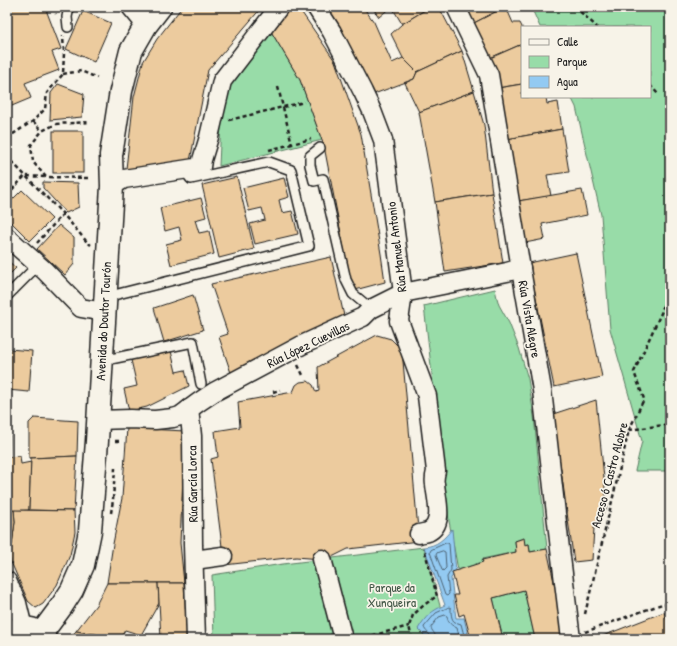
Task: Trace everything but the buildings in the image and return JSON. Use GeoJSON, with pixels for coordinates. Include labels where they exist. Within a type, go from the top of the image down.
{"type":"FeatureCollection","features":[{"type":"Feature","properties":{"kind":"main road","name":"Avenida do Doutor Tourón"},"geometry":{"type":"LineString","coordinates":[[29,634],[61,607],[72,590],[83,564],[90,531],[112,186],[110,155],[121,91],[131,51],[146,24],[160,7]]}},
{"type":"Feature","properties":{"kind":"street"},"geometry":{"type":"LineString","coordinates":[[131,7],[146,24]]}},
{"type":"Feature","properties":{"kind":"street"},"geometry":{"type":"LineString","coordinates":[[112,186],[124,179],[201,167],[210,137],[222,81],[279,7]]}},
{"type":"Feature","properties":{"kind":"street","name":"Rúa Manuel Antonio"},"geometry":{"type":"LineString","coordinates":[[316,7],[332,32],[363,92],[383,140],[403,293],[399,321],[427,396],[436,471],[434,482],[438,519],[436,525],[421,540]]}},
{"type":"Feature","properties":{"kind":"street","name":"Rúa Vista Alegre"},"geometry":{"type":"LineString","coordinates":[[456,7],[489,75],[542,390],[560,549],[576,636]]}},
{"type":"Feature","properties":{"kind":"street"},"geometry":{"type":"LineString","coordinates":[[7,237],[38,265],[81,308],[104,305]]}},
{"type":"Feature","properties":{"kind":"street","name":"Rúa López Cuevillas"},"geometry":{"type":"LineString","coordinates":[[98,420],[155,420],[180,416],[214,392],[302,345],[363,317],[371,309],[403,293],[521,268]]}},
{"type":"Feature","properties":{"kind":"street","name":"Rúa García Lorca"},"geometry":{"type":"LineString","coordinates":[[189,409],[192,436],[196,639]]}},
{"type":"Feature","properties":{"kind":"street"},"geometry":{"type":"LineString","coordinates":[[194,560],[223,556]]}},
{"type":"Feature","properties":{"kind":"street"},"geometry":{"type":"LineString","coordinates":[[322,559],[343,639]]}},
{"type":"Feature","properties":{"kind":"street"},"geometry":{"type":"LineString","coordinates":[[7,582],[29,634]]}},
{"type":"Feature","properties":{"kind":"lane"},"geometry":{"type":"LineString","coordinates":[[66,30],[69,7]]}},
{"type":"Feature","properties":{"kind":"lane"},"geometry":{"type":"LineString","coordinates":[[320,148],[310,156],[310,166],[314,181],[323,178],[346,280],[354,294],[371,309]]}},
{"type":"Feature","properties":{"kind":"lane"},"geometry":{"type":"LineString","coordinates":[[104,305],[309,246],[291,170],[269,162],[191,179],[184,170]]}},
{"type":"Feature","properties":{"kind":"lane"},"geometry":{"type":"LineString","coordinates":[[7,296],[38,265]]}},
{"type":"Feature","properties":{"kind":"lane"},"geometry":{"type":"LineString","coordinates":[[101,361],[193,342],[201,384]]}},
{"type":"Feature","properties":{"kind":"path"},"geometry":{"type":"LineString","coordinates":[[53,7],[58,20]]}},
{"type":"Feature","properties":{"kind":"path"},"geometry":{"type":"LineString","coordinates":[[575,7],[596,26]]}},
{"type":"Feature","properties":{"kind":"path"},"geometry":{"type":"LineString","coordinates":[[7,138],[33,121],[45,109],[47,93],[63,74],[66,30]]}},
{"type":"Feature","properties":{"kind":"path"},"geometry":{"type":"LineString","coordinates":[[63,74],[81,71],[98,78]]}},
{"type":"Feature","properties":{"kind":"path"},"geometry":{"type":"LineString","coordinates":[[651,86],[658,94]]}},
{"type":"Feature","properties":{"kind":"path"},"geometry":{"type":"LineString","coordinates":[[278,87],[292,144]]}},
{"type":"Feature","properties":{"kind":"path"},"geometry":{"type":"LineString","coordinates":[[229,120],[304,102]]}},
{"type":"Feature","properties":{"kind":"path"},"geometry":{"type":"LineString","coordinates":[[33,121],[42,130]]}},
{"type":"Feature","properties":{"kind":"path"},"geometry":{"type":"LineString","coordinates":[[46,177],[33,162],[31,145],[42,130],[56,124],[90,122]]}},
{"type":"Feature","properties":{"kind":"path"},"geometry":{"type":"LineString","coordinates":[[7,157],[64,214],[87,242]]}},
{"type":"Feature","properties":{"kind":"path"},"geometry":{"type":"LineString","coordinates":[[7,195],[25,176],[88,178]]}},
{"type":"Feature","properties":{"kind":"path"},"geometry":{"type":"LineString","coordinates":[[37,243],[64,214]]}},
{"type":"Feature","properties":{"kind":"path","name":"Acceso ó Castro Alobre"},"geometry":{"type":"LineString","coordinates":[[584,618],[629,430],[644,399],[634,372],[662,311],[670,276]]}},
{"type":"Feature","properties":{"kind":"path"},"geometry":{"type":"LineString","coordinates":[[7,316],[11,317]]}},
{"type":"Feature","properties":{"kind":"path"},"geometry":{"type":"LineString","coordinates":[[297,363],[304,377]]}},
{"type":"Feature","properties":{"kind":"path"},"geometry":{"type":"LineString","coordinates":[[273,392],[280,390]]}},
{"type":"Feature","properties":{"kind":"path"},"geometry":{"type":"LineString","coordinates":[[629,430],[670,424]]}},
{"type":"Feature","properties":{"kind":"path"},"geometry":{"type":"LineString","coordinates":[[115,441],[121,441]]}},
{"type":"Feature","properties":{"kind":"path"},"geometry":{"type":"LineString","coordinates":[[412,639],[409,626],[414,615],[424,605],[437,596],[421,540]]}},
{"type":"Feature","properties":{"kind":"path"},"geometry":{"type":"LineString","coordinates":[[576,636],[662,604],[670,604]]}},
{"type":"Feature","properties":{"kind":"path"},"geometry":{"type":"LineString","coordinates":[[358,639],[409,626]]}},
{"type":"Feature","properties":{"kind":"green space"},"geometry":{"type":"Polygon","coordinates":[[[531,7],[670,7],[670,471],[635,471],[642,441],[610,329],[601,215],[576,107],[572,98],[651,98],[651,26],[540,26],[531,7]]]}},
{"type":"Feature","properties":{"kind":"green space"},"geometry":{"type":"Polygon","coordinates":[[[269,28],[300,80],[322,140],[219,166],[221,122],[230,83],[269,28]]]}},
{"type":"Feature","properties":{"kind":"green space"},"geometry":{"type":"Polygon","coordinates":[[[495,289],[499,305],[509,323],[519,348],[528,379],[534,416],[547,549],[530,552],[529,544],[525,545],[523,538],[515,541],[516,552],[482,559],[483,562],[458,570],[449,521],[424,306],[495,289]]]}},
{"type":"Feature","properties":{"kind":"green space","name":"Parque da Xunqueira"},"geometry":{"type":"Polygon","coordinates":[[[424,547],[449,639],[214,639],[212,575],[283,564],[424,547]]]}},
{"type":"Feature","properties":{"kind":"green space"},"geometry":{"type":"Polygon","coordinates":[[[524,590],[535,639],[503,639],[493,598],[524,590]]]}},
{"type":"Feature","properties":{"kind":"water"},"geometry":{"type":"Polygon","coordinates":[[[452,529],[456,572],[451,578],[456,618],[464,618],[469,639],[428,639],[418,629],[429,614],[445,605],[424,547],[433,545],[440,541],[452,529]]]}}]}
